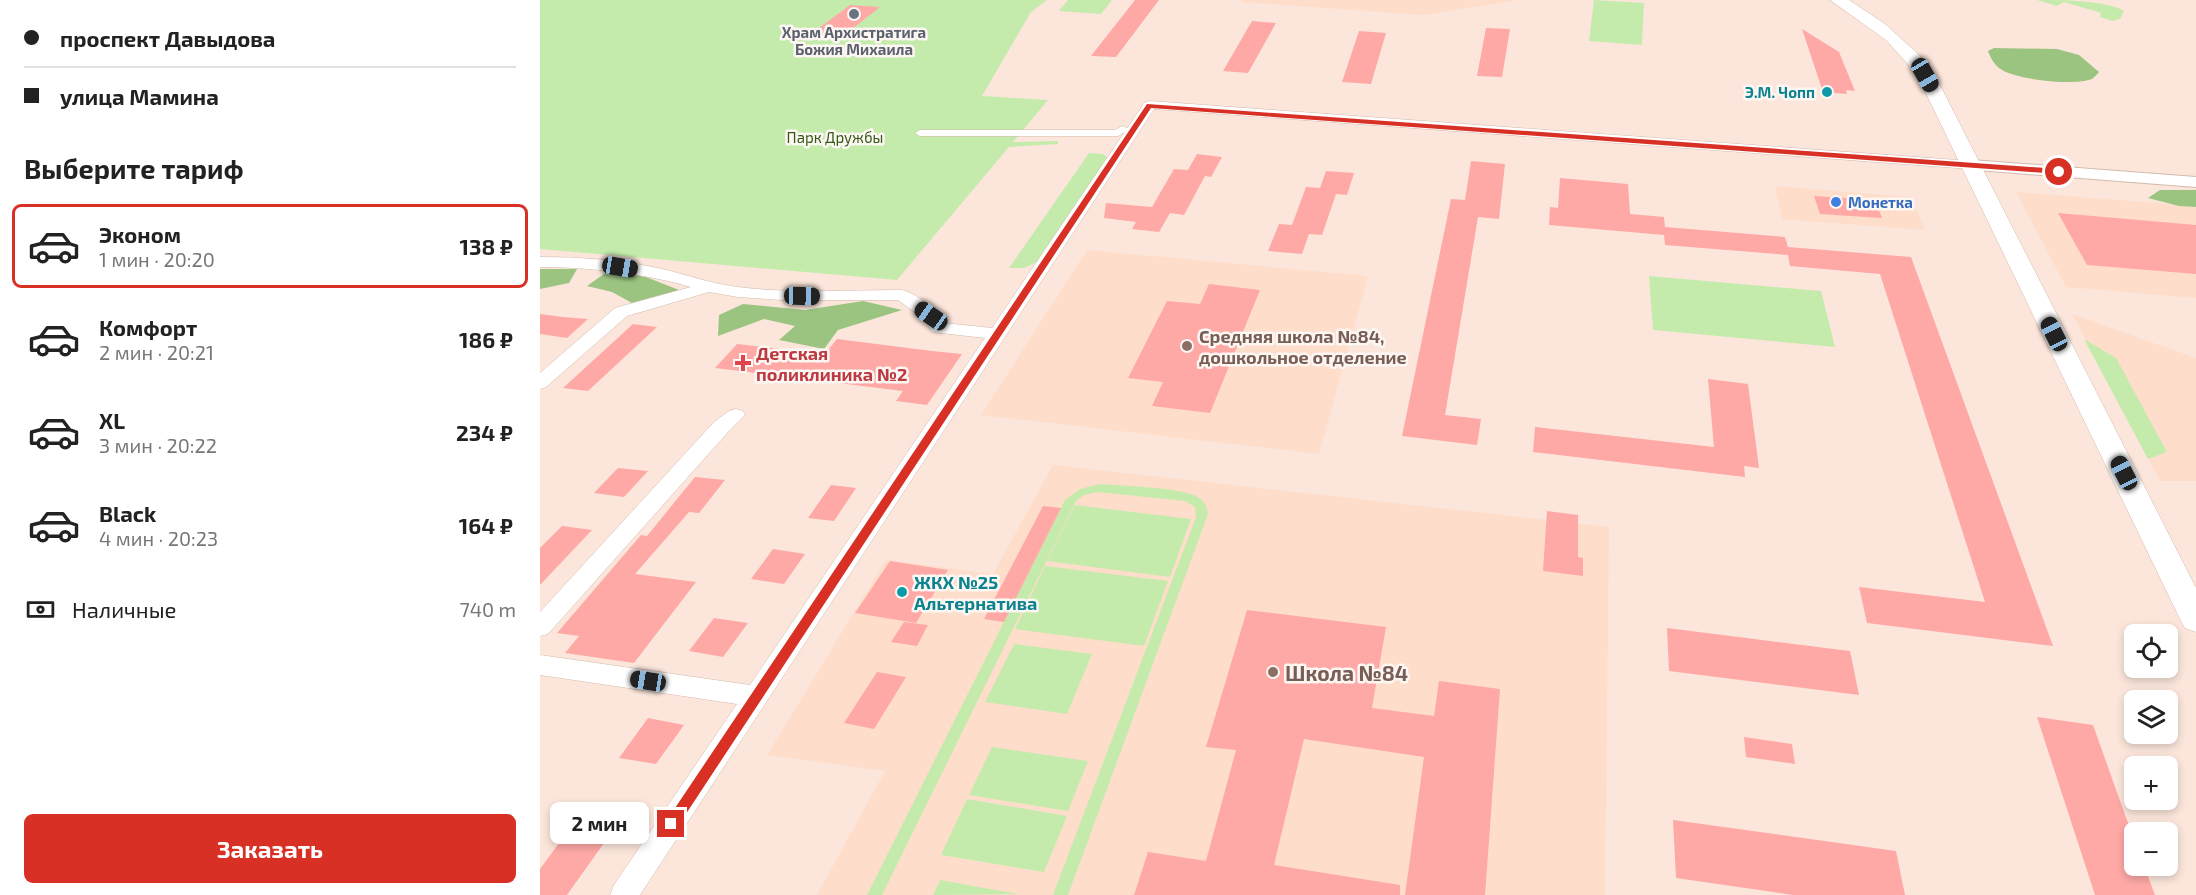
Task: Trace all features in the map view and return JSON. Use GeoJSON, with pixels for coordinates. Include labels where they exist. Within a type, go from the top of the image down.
{"type":"FeatureCollection","features":[{"type":"Feature","properties":{"kind":"main road"},"geometry":{"type":"LineString","coordinates":[[1838,0],[1882,27],[1918,63],[2196,619]]}},
{"type":"Feature","properties":{"kind":"street"},"geometry":{"type":"LineString","coordinates":[[624,895],[1000,334],[1150,105],[2196,182]]}},
{"type":"Feature","properties":{"kind":"street"},"geometry":{"type":"LineString","coordinates":[[920,133],[1118,133],[1125,129]]}},
{"type":"Feature","properties":{"kind":"street"},"geometry":{"type":"LineString","coordinates":[[540,262],[606,265],[669,275],[709,287],[782,295],[902,296],[931,316],[938,328],[1000,334]]}},
{"type":"Feature","properties":{"kind":"street"},"geometry":{"type":"LineString","coordinates":[[540,383],[621,312],[709,287]]}},
{"type":"Feature","properties":{"kind":"street"},"geometry":{"type":"LineString","coordinates":[[540,627],[721,427],[736,415]]}},
{"type":"Feature","properties":{"kind":"street"},"geometry":{"type":"LineString","coordinates":[[540,665],[756,697]]}},
{"type":"Feature","properties":{"kind":"shaded area"},"geometry":{"type":"Polygon","coordinates":[[[1242,0],[1519,0],[1422,15],[1241,2],[1242,0]]]}},
{"type":"Feature","properties":{"kind":"shaded area"},"geometry":{"type":"Polygon","coordinates":[[[1775,186],[1911,197],[1925,230],[1782,219],[1775,186]]]}},
{"type":"Feature","properties":{"kind":"shaded area"},"geometry":{"type":"Polygon","coordinates":[[[2016,192],[2196,206],[2196,298],[2066,287],[2016,192]]]}},
{"type":"Feature","properties":{"kind":"shaded area","name":"Средняя школа №84, дошкольное отделение"},"geometry":{"type":"Polygon","coordinates":[[[1087,250],[1368,276],[1319,454],[981,415],[1087,250]]]}},
{"type":"Feature","properties":{"kind":"shaded area"},"geometry":{"type":"Polygon","coordinates":[[[2072,314],[2196,358],[2196,481],[2160,481],[2072,314]]]}},
{"type":"Feature","properties":{"kind":"shaded area","name":"Школа №84"},"geometry":{"type":"Polygon","coordinates":[[[1053,465],[1609,527],[1605,895],[817,895],[885,771],[767,755],[886,560],[993,574],[1053,465]]]}},
{"type":"Feature","properties":{"kind":"green space","name":"Парк Дружбы"},"geometry":{"type":"Polygon","coordinates":[[[540,0],[1047,0],[1031,12],[982,96],[1048,100],[1013,142],[1058,141],[1058,144],[1009,147],[897,280],[540,249],[540,0]]]}},
{"type":"Feature","properties":{"kind":"green space"},"geometry":{"type":"Polygon","coordinates":[[[1068,0],[1112,0],[1101,14],[1059,11],[1068,0]]]}},
{"type":"Feature","properties":{"kind":"green space"},"geometry":{"type":"Polygon","coordinates":[[[1594,0],[1644,3],[1642,45],[1589,41],[1594,0]]]}},
{"type":"Feature","properties":{"kind":"green space"},"geometry":{"type":"Polygon","coordinates":[[[2037,0],[2095,3],[2124,11],[2120,19],[2113,21],[2100,17],[2101,13],[2064,2],[2057,6],[2037,0]]]}},
{"type":"Feature","properties":{"kind":"green space"},"geometry":{"type":"Polygon","coordinates":[[[1994,48],[2057,49],[2079,55],[2099,72],[2092,79],[2073,82],[2021,77],[2002,70],[1995,64],[1988,51],[1994,48]]]}},
{"type":"Feature","properties":{"kind":"green space"},"geometry":{"type":"Polygon","coordinates":[[[1089,153],[1103,154],[1108,158],[1037,262],[1024,268],[1009,268],[1089,153]]]}},
{"type":"Feature","properties":{"kind":"green space"},"geometry":{"type":"Polygon","coordinates":[[[2160,190],[2196,190],[2196,207],[2179,206],[2148,198],[2160,190]]]}},
{"type":"Feature","properties":{"kind":"green space"},"geometry":{"type":"Polygon","coordinates":[[[540,269],[577,269],[569,283],[540,289],[540,269]]]}},
{"type":"Feature","properties":{"kind":"green space"},"geometry":{"type":"Polygon","coordinates":[[[608,271],[646,277],[679,290],[632,303],[612,292],[587,286],[608,271]]]}},
{"type":"Feature","properties":{"kind":"green space"},"geometry":{"type":"Polygon","coordinates":[[[1649,276],[1821,291],[1835,347],[1653,330],[1649,276]]]}},
{"type":"Feature","properties":{"kind":"green space"},"geometry":{"type":"Polygon","coordinates":[[[863,301],[902,310],[838,330],[824,349],[779,340],[795,326],[764,319],[718,336],[719,315],[743,304],[805,310],[863,301]]]}},
{"type":"Feature","properties":{"kind":"green space"},"geometry":{"type":"Polygon","coordinates":[[[2084,339],[2116,358],[2167,452],[2148,459],[2084,339]]]}},
{"type":"Feature","properties":{"kind":"green space"},"geometry":{"type":"Polygon","coordinates":[[[1100,484],[1167,489],[1192,494],[1203,501],[1208,514],[1068,895],[1053,895],[1196,517],[1195,507],[1185,501],[1098,492],[1084,495],[1076,501],[882,895],[867,895],[1065,500],[1080,489],[1100,484]]]}},
{"type":"Feature","properties":{"kind":"green space"},"geometry":{"type":"Polygon","coordinates":[[[1075,505],[1191,519],[1170,577],[1047,561],[1075,505]]]}},
{"type":"Feature","properties":{"kind":"green space"},"geometry":{"type":"Polygon","coordinates":[[[1045,566],[1168,581],[1144,646],[1015,629],[1045,566]]]}},
{"type":"Feature","properties":{"kind":"green space"},"geometry":{"type":"Polygon","coordinates":[[[1014,644],[1092,654],[1067,714],[985,702],[1014,644]]]}},
{"type":"Feature","properties":{"kind":"green space"},"geometry":{"type":"Polygon","coordinates":[[[992,747],[1088,761],[1068,811],[969,795],[992,747]]]}},
{"type":"Feature","properties":{"kind":"green space"},"geometry":{"type":"Polygon","coordinates":[[[967,799],[1067,816],[1044,872],[941,855],[967,799]]]}},
{"type":"Feature","properties":{"kind":"green space"},"geometry":{"type":"Polygon","coordinates":[[[940,880],[1018,894],[933,895],[940,880]]]}},
{"type":"Feature","properties":{"kind":"building"},"geometry":{"type":"Polygon","coordinates":[[[1135,0],[1159,0],[1116,57],[1091,56],[1135,0]]]}},
{"type":"Feature","properties":{"kind":"building"},"geometry":{"type":"Polygon","coordinates":[[[850,5],[880,7],[838,40],[807,37],[850,5]]]}},
{"type":"Feature","properties":{"kind":"building"},"geometry":{"type":"Polygon","coordinates":[[[1252,21],[1276,23],[1248,73],[1223,71],[1252,21]]]}},
{"type":"Feature","properties":{"kind":"building"},"geometry":{"type":"Polygon","coordinates":[[[1486,28],[1510,29],[1502,77],[1477,76],[1486,28]]]}},
{"type":"Feature","properties":{"kind":"building"},"geometry":{"type":"Polygon","coordinates":[[[1802,29],[1839,52],[1855,91],[1846,90],[1847,94],[1823,92],[1802,29]]]}},
{"type":"Feature","properties":{"kind":"building"},"geometry":{"type":"Polygon","coordinates":[[[1359,31],[1386,33],[1371,84],[1342,82],[1359,31]]]}},
{"type":"Feature","properties":{"kind":"building"},"geometry":{"type":"Polygon","coordinates":[[[1197,154],[1222,157],[1211,177],[1205,176],[1184,215],[1170,213],[1159,232],[1132,229],[1136,222],[1104,218],[1106,203],[1152,207],[1174,169],[1188,170],[1197,154]]]}},
{"type":"Feature","properties":{"kind":"building"},"geometry":{"type":"Polygon","coordinates":[[[1471,161],[1505,164],[1499,219],[1478,217],[1445,415],[1481,419],[1477,445],[1402,436],[1451,199],[1465,200],[1471,161]]]}},
{"type":"Feature","properties":{"kind":"building"},"geometry":{"type":"Polygon","coordinates":[[[1326,171],[1354,173],[1347,195],[1336,194],[1322,235],[1309,234],[1302,254],[1268,251],[1279,224],[1292,225],[1306,187],[1320,188],[1326,171]]]}},
{"type":"Feature","properties":{"kind":"building"},"geometry":{"type":"Polygon","coordinates":[[[1560,178],[1628,184],[1630,214],[1664,217],[1665,227],[1785,237],[1788,247],[1911,257],[2053,646],[1867,623],[1859,587],[1985,602],[1880,274],[1790,266],[1788,255],[1665,245],[1664,235],[1549,225],[1550,207],[1558,208],[1560,178]]]}},
{"type":"Feature","properties":{"kind":"building"},"geometry":{"type":"Polygon","coordinates":[[[1814,196],[1875,200],[1882,218],[1820,214],[1814,196]]]}},
{"type":"Feature","properties":{"kind":"building"},"geometry":{"type":"Polygon","coordinates":[[[2058,213],[2196,225],[2196,274],[2087,265],[2058,213]]]}},
{"type":"Feature","properties":{"kind":"building"},"geometry":{"type":"Polygon","coordinates":[[[1209,284],[1260,290],[1210,413],[1152,406],[1163,382],[1128,378],[1167,301],[1200,304],[1209,284]]]}},
{"type":"Feature","properties":{"kind":"building"},"geometry":{"type":"Polygon","coordinates":[[[540,314],[588,319],[567,338],[540,334],[540,314]]]}},
{"type":"Feature","properties":{"kind":"building"},"geometry":{"type":"Polygon","coordinates":[[[633,324],[657,327],[588,391],[563,388],[633,324]]]}},
{"type":"Feature","properties":{"kind":"building"},"geometry":{"type":"Polygon","coordinates":[[[837,339],[962,354],[927,405],[896,401],[903,391],[715,368],[737,344],[825,354],[837,339]]]}},
{"type":"Feature","properties":{"kind":"building"},"geometry":{"type":"Polygon","coordinates":[[[1708,379],[1748,384],[1759,468],[1744,466],[1745,477],[1533,452],[1535,427],[1714,447],[1708,379]]]}},
{"type":"Feature","properties":{"kind":"building"},"geometry":{"type":"Polygon","coordinates":[[[618,468],[648,471],[624,497],[594,493],[618,468]]]}},
{"type":"Feature","properties":{"kind":"building"},"geometry":{"type":"Polygon","coordinates":[[[695,477],[725,480],[699,513],[689,512],[635,574],[696,582],[634,663],[565,653],[579,636],[557,633],[641,535],[647,536],[695,477]]]}},
{"type":"Feature","properties":{"kind":"building"},"geometry":{"type":"Polygon","coordinates":[[[831,485],[856,488],[834,521],[808,518],[831,485]]]}},
{"type":"Feature","properties":{"kind":"building"},"geometry":{"type":"Polygon","coordinates":[[[1043,506],[1061,508],[1004,622],[984,619],[1043,506]]]}},
{"type":"Feature","properties":{"kind":"building"},"geometry":{"type":"Polygon","coordinates":[[[1547,511],[1578,515],[1578,557],[1583,558],[1583,576],[1543,571],[1547,511]]]}},
{"type":"Feature","properties":{"kind":"building"},"geometry":{"type":"Polygon","coordinates":[[[562,526],[592,530],[540,585],[540,548],[562,526]]]}},
{"type":"Feature","properties":{"kind":"building"},"geometry":{"type":"Polygon","coordinates":[[[773,549],[805,554],[784,584],[751,579],[773,549]]]}},
{"type":"Feature","properties":{"kind":"building","name":"ЖКХ №25 Альтернатива"},"geometry":{"type":"Polygon","coordinates":[[[890,561],[948,570],[916,623],[855,613],[890,561]]]}},
{"type":"Feature","properties":{"kind":"building"},"geometry":{"type":"Polygon","coordinates":[[[1247,610],[1386,627],[1372,708],[1434,716],[1439,681],[1500,689],[1485,895],[1405,895],[1424,757],[1304,739],[1274,865],[1400,885],[1400,895],[1134,895],[1148,852],[1206,861],[1236,750],[1206,747],[1247,610]]]}},
{"type":"Feature","properties":{"kind":"building"},"geometry":{"type":"Polygon","coordinates":[[[714,618],[748,623],[723,657],[689,651],[714,618]]]}},
{"type":"Feature","properties":{"kind":"building"},"geometry":{"type":"Polygon","coordinates":[[[904,622],[928,625],[917,646],[891,642],[904,622]]]}},
{"type":"Feature","properties":{"kind":"building"},"geometry":{"type":"Polygon","coordinates":[[[1667,628],[1850,651],[1859,695],[1669,671],[1667,628]]]}},
{"type":"Feature","properties":{"kind":"building"},"geometry":{"type":"Polygon","coordinates":[[[877,672],[906,677],[874,729],[844,723],[877,672]]]}},
{"type":"Feature","properties":{"kind":"building"},"geometry":{"type":"Polygon","coordinates":[[[2037,717],[2093,725],[2128,822],[2124,822],[2124,876],[2148,876],[2155,895],[2095,895],[2037,717]]]}},
{"type":"Feature","properties":{"kind":"building"},"geometry":{"type":"Polygon","coordinates":[[[648,718],[684,725],[656,764],[619,758],[648,718]]]}},
{"type":"Feature","properties":{"kind":"building"},"geometry":{"type":"Polygon","coordinates":[[[1744,737],[1792,744],[1795,764],[1746,757],[1744,737]]]}},
{"type":"Feature","properties":{"kind":"building"},"geometry":{"type":"Polygon","coordinates":[[[582,812],[621,819],[567,895],[540,895],[540,869],[582,812]]]}},
{"type":"Feature","properties":{"kind":"building"},"geometry":{"type":"Polygon","coordinates":[[[1673,820],[1896,851],[1905,895],[1793,895],[1676,878],[1673,820]]]}},
{"type":"Feature","properties":{"kind":"place","name":"Храм Архистратига Божия Михаила"},"geometry":{"type":"Point","coordinates":[854,14]}},
{"type":"Feature","properties":{"kind":"place","name":"Э.М. Чопп"},"geometry":{"type":"Point","coordinates":[1827,92]}},
{"type":"Feature","properties":{"kind":"place","name":"Монетка"},"geometry":{"type":"Point","coordinates":[1836,202]}},
{"type":"Feature","properties":{"kind":"place","name":"Средняя школа №84, дошкольное отделение"},"geometry":{"type":"Point","coordinates":[1187,346]}},
{"type":"Feature","properties":{"kind":"place","name":"Детская поликлиника №2"},"geometry":{"type":"Point","coordinates":[743,363]}},
{"type":"Feature","properties":{"kind":"place","name":"ЖКХ №25 Альтернатива"},"geometry":{"type":"Point","coordinates":[902,592]}},
{"type":"Feature","properties":{"kind":"place","name":"Школа №84"},"geometry":{"type":"Point","coordinates":[1273,672]}},
{"type":"Feature","properties":{"kind":"route"},"geometry":{"type":"LineString","coordinates":[[671,824],[1000,334],[1036,275],[1150,105],[2059,172]]}}]}
